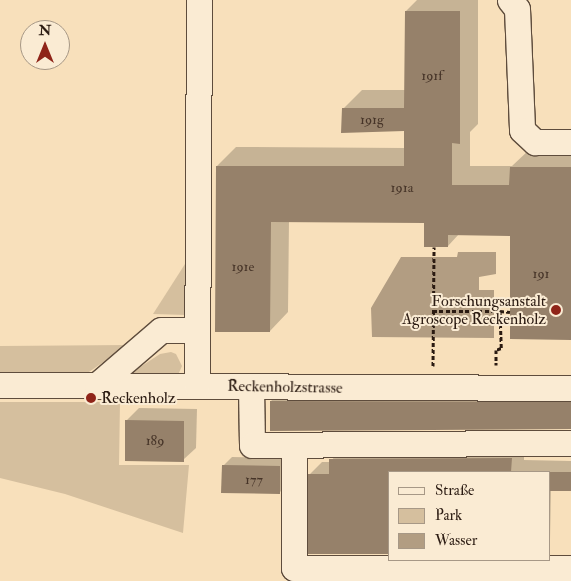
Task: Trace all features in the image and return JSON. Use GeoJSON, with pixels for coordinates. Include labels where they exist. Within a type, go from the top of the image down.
{"type":"FeatureCollection","features":[{"type":"Feature","properties":{"kind":"street"},"geometry":{"type":"LineString","coordinates":[[197,386],[199,0]]}},
{"type":"Feature","properties":{"kind":"street"},"geometry":{"type":"LineString","coordinates":[[510,0],[517,9],[522,130],[535,142],[571,142]]}},
{"type":"Feature","properties":{"kind":"street"},"geometry":{"type":"LineString","coordinates":[[97,385],[161,330],[196,330]]}},
{"type":"Feature","properties":{"kind":"street","name":"Reckenholzstrasse"},"geometry":{"type":"LineString","coordinates":[[0,385],[571,388]]}},
{"type":"Feature","properties":{"kind":"street"},"geometry":{"type":"LineString","coordinates":[[251,387],[252,445],[571,443]]}},
{"type":"Feature","properties":{"kind":"street"},"geometry":{"type":"LineString","coordinates":[[294,444],[294,568],[571,568]]}},
{"type":"Feature","properties":{"kind":"path"},"geometry":{"type":"LineString","coordinates":[[433,337],[434,247]]}},
{"type":"Feature","properties":{"kind":"path"},"geometry":{"type":"LineString","coordinates":[[433,311],[510,312]]}},
{"type":"Feature","properties":{"kind":"path"},"geometry":{"type":"LineString","coordinates":[[496,388],[500,311]]}},
{"type":"Feature","properties":{"kind":"green space"},"geometry":{"type":"Polygon","coordinates":[[[185,264],[186,315],[153,314],[185,264]]]}},
{"type":"Feature","properties":{"kind":"green space"},"geometry":{"type":"Polygon","coordinates":[[[128,345],[86,374],[0,374],[0,346],[128,345]]]}},
{"type":"Feature","properties":{"kind":"green space"},"geometry":{"type":"Polygon","coordinates":[[[171,352],[176,354],[182,366],[178,375],[128,375],[160,354],[171,352]]]}},
{"type":"Feature","properties":{"kind":"green space"},"geometry":{"type":"Polygon","coordinates":[[[0,402],[120,402],[119,465],[189,465],[183,533],[65,494],[0,478],[0,402]]]}},
{"type":"Feature","properties":{"kind":"water"},"geometry":{"type":"Polygon","coordinates":[[[458,252],[496,252],[496,274],[479,277],[479,290],[494,290],[494,338],[372,337],[371,308],[401,257],[457,257],[458,252]]]}},
{"type":"Feature","properties":{"kind":"building"},"geometry":{"type":"Polygon","coordinates":[[[405,11],[460,11],[460,144],[452,143],[452,185],[509,185],[510,167],[571,167],[571,340],[510,339],[510,236],[448,235],[448,247],[424,247],[424,223],[271,222],[270,332],[215,332],[216,166],[404,166],[404,131],[341,133],[342,108],[404,108],[405,11]]]}},
{"type":"Feature","properties":{"kind":"building"},"geometry":{"type":"Polygon","coordinates":[[[270,401],[571,402],[571,429],[270,431],[270,401]]]}},
{"type":"Feature","properties":{"kind":"building"},"geometry":{"type":"Polygon","coordinates":[[[125,420],[184,421],[184,462],[125,461],[125,420]]]}},
{"type":"Feature","properties":{"kind":"building"},"geometry":{"type":"Polygon","coordinates":[[[512,458],[511,471],[388,471],[388,554],[308,554],[308,474],[329,474],[329,459],[512,458]]]}},
{"type":"Feature","properties":{"kind":"building"},"geometry":{"type":"Polygon","coordinates":[[[222,465],[280,466],[280,494],[221,493],[222,465]]]}},
{"type":"Feature","properties":{"kind":"building"},"geometry":{"type":"Polygon","coordinates":[[[551,472],[571,472],[571,491],[551,491],[551,472]]]}},
{"type":"Feature","properties":{"kind":"place","name":"Forschungsanstalt Agroscope Reckenholz"},"geometry":{"type":"Point","coordinates":[556,310]}},
{"type":"Feature","properties":{"kind":"place","name":"Reckenholz"},"geometry":{"type":"Point","coordinates":[91,398]}}]}
